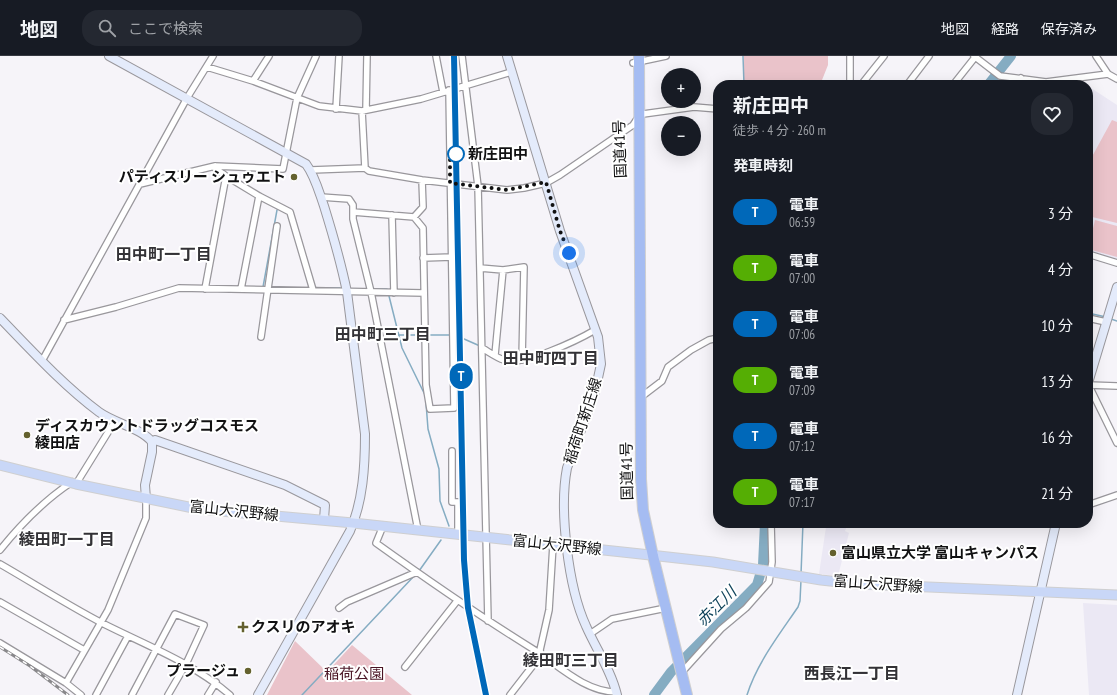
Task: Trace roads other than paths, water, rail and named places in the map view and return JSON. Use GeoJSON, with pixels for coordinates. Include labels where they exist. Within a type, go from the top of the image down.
{"type":"FeatureCollection","features":[{"type":"Feature","properties":{"kind":"highway","name":"国道41号"},"geometry":{"type":"LineString","coordinates":[[636,59],[639,116],[639,241],[643,502],[653,556],[687,695]]}},
{"type":"Feature","properties":{"kind":"highway","name":"国道41号"},"geometry":{"type":"LineString","coordinates":[[636,59],[633,125],[639,241]]}},
{"type":"Feature","properties":{"kind":"main road","name":"富山大沢野線"},"geometry":{"type":"LineString","coordinates":[[0,465],[74,483],[198,509],[354,523],[653,556],[867,585],[1117,595]]}},
{"type":"Feature","properties":{"kind":"street"},"geometry":{"type":"LineString","coordinates":[[109,56],[306,164],[311,170],[321,197],[333,236],[347,292],[365,434],[365,455],[358,512],[354,523],[258,695]]}},
{"type":"Feature","properties":{"kind":"street"},"geometry":{"type":"LineString","coordinates":[[42,361],[187,98],[213,56]]}},
{"type":"Feature","properties":{"kind":"street"},"geometry":{"type":"LineString","coordinates":[[253,81],[269,56]]}},
{"type":"Feature","properties":{"kind":"street"},"geometry":{"type":"LineString","coordinates":[[140,184],[215,166],[283,169],[296,98],[316,56]]}},
{"type":"Feature","properties":{"kind":"street"},"geometry":{"type":"LineString","coordinates":[[336,109],[339,56]]}},
{"type":"Feature","properties":{"kind":"street"},"geometry":{"type":"LineString","coordinates":[[365,168],[364,110],[367,56]]}},
{"type":"Feature","properties":{"kind":"street"},"geometry":{"type":"LineString","coordinates":[[436,56],[443,92]]}},
{"type":"Feature","properties":{"kind":"street"},"geometry":{"type":"LineString","coordinates":[[462,56],[467,85],[478,186],[488,621]]}},
{"type":"Feature","properties":{"kind":"street","name":"稲荷町新庄線"},"geometry":{"type":"LineString","coordinates":[[507,56],[560,231],[595,330],[601,364],[594,392],[573,449],[565,479],[564,525],[571,576],[579,608],[590,634],[603,658],[616,694]]}},
{"type":"Feature","properties":{"kind":"street"},"geometry":{"type":"LineString","coordinates":[[636,59],[666,56]]}},
{"type":"Feature","properties":{"kind":"street"},"geometry":{"type":"LineString","coordinates":[[850,56],[850,80]]}},
{"type":"Feature","properties":{"kind":"street"},"geometry":{"type":"LineString","coordinates":[[865,80],[884,56]]}},
{"type":"Feature","properties":{"kind":"street"},"geometry":{"type":"LineString","coordinates":[[911,80],[929,56]]}},
{"type":"Feature","properties":{"kind":"street"},"geometry":{"type":"LineString","coordinates":[[957,80],[976,56],[1000,76],[1031,80]]}},
{"type":"Feature","properties":{"kind":"street"},"geometry":{"type":"LineString","coordinates":[[1096,56],[1108,74],[1117,79]]}},
{"type":"Feature","properties":{"kind":"street"},"geometry":{"type":"LineString","coordinates":[[207,67],[253,81],[319,106],[336,109],[364,110],[400,104],[511,72]]}},
{"type":"Feature","properties":{"kind":"street"},"geometry":{"type":"LineString","coordinates":[[1067,80],[1108,74]]}},
{"type":"Feature","properties":{"kind":"street"},"geometry":{"type":"LineString","coordinates":[[353,212],[414,217],[423,228],[426,385],[430,409],[454,408],[449,90]]}},
{"type":"Feature","properties":{"kind":"street"},"geometry":{"type":"LineString","coordinates":[[311,170],[365,168],[370,171],[422,180],[507,190],[546,182],[560,175],[633,125],[639,116],[694,107],[713,109]]}},
{"type":"Feature","properties":{"kind":"street"},"geometry":{"type":"LineString","coordinates":[[215,166],[216,169],[226,176],[259,196],[290,212],[313,290]]}},
{"type":"Feature","properties":{"kind":"street"},"geometry":{"type":"LineString","coordinates":[[205,289],[226,176]]}},
{"type":"Feature","properties":{"kind":"street"},"geometry":{"type":"LineString","coordinates":[[414,217],[423,207],[422,180]]}},
{"type":"Feature","properties":{"kind":"street"},"geometry":{"type":"LineString","coordinates":[[241,289],[259,196]]}},
{"type":"Feature","properties":{"kind":"street"},"geometry":{"type":"LineString","coordinates":[[321,197],[349,199],[354,205],[353,219],[371,292],[418,530]]}},
{"type":"Feature","properties":{"kind":"street"},"geometry":{"type":"LineString","coordinates":[[392,215],[394,293]]}},
{"type":"Feature","properties":{"kind":"street"},"geometry":{"type":"LineString","coordinates":[[261,337],[277,226]]}},
{"type":"Feature","properties":{"kind":"street"},"geometry":{"type":"LineString","coordinates":[[1093,256],[1117,263]]}},
{"type":"Feature","properties":{"kind":"street"},"geometry":{"type":"LineString","coordinates":[[424,258],[452,257]]}},
{"type":"Feature","properties":{"kind":"street"},"geometry":{"type":"LineString","coordinates":[[480,268],[503,270],[524,267],[522,360]]}},
{"type":"Feature","properties":{"kind":"street"},"geometry":{"type":"LineString","coordinates":[[495,355],[503,270]]}},
{"type":"Feature","properties":{"kind":"street"},"geometry":{"type":"LineString","coordinates":[[1093,371],[1117,287]]}},
{"type":"Feature","properties":{"kind":"street"},"geometry":{"type":"LineString","coordinates":[[64,320],[116,308],[179,288],[424,293]]}},
{"type":"Feature","properties":{"kind":"street"},"geometry":{"type":"LineString","coordinates":[[0,318],[42,361],[79,396],[101,414],[144,435],[152,442],[152,452],[145,485],[146,518],[108,610],[66,683]]}},
{"type":"Feature","properties":{"kind":"street"},"geometry":{"type":"LineString","coordinates":[[1093,319],[1106,322]]}},
{"type":"Feature","properties":{"kind":"street"},"geometry":{"type":"LineString","coordinates":[[482,348],[505,361],[516,362],[562,347],[595,330]]}},
{"type":"Feature","properties":{"kind":"street"},"geometry":{"type":"LineString","coordinates":[[641,397],[662,381],[668,367],[691,350],[713,339]]}},
{"type":"Feature","properties":{"kind":"street"},"geometry":{"type":"LineString","coordinates":[[1093,386],[1117,386]]}},
{"type":"Feature","properties":{"kind":"street"},"geometry":{"type":"LineString","coordinates":[[1093,394],[1117,443]]}},
{"type":"Feature","properties":{"kind":"street"},"geometry":{"type":"LineString","coordinates":[[0,550],[32,514],[56,492],[74,483],[115,421]]}},
{"type":"Feature","properties":{"kind":"street"},"geometry":{"type":"LineString","coordinates":[[152,442],[155,440],[180,448],[300,492],[325,505],[324,520]]}},
{"type":"Feature","properties":{"kind":"street"},"geometry":{"type":"LineString","coordinates":[[452,452],[452,502],[458,502],[458,535]]}},
{"type":"Feature","properties":{"kind":"street"},"geometry":{"type":"LineString","coordinates":[[1093,503],[1117,495]]}},
{"type":"Feature","properties":{"kind":"street"},"geometry":{"type":"LineString","coordinates":[[382,526],[376,543],[457,601],[580,681],[604,692],[616,694]]}},
{"type":"Feature","properties":{"kind":"street"},"geometry":{"type":"LineString","coordinates":[[681,672],[721,629],[755,598],[769,582],[772,562],[771,528]]}},
{"type":"Feature","properties":{"kind":"street"},"geometry":{"type":"LineString","coordinates":[[1017,695],[1055,528]]}},
{"type":"Feature","properties":{"kind":"street"},"geometry":{"type":"LineString","coordinates":[[510,695],[541,655],[540,650],[548,610],[553,545]]}},
{"type":"Feature","properties":{"kind":"street"},"geometry":{"type":"LineString","coordinates":[[0,564],[100,622],[186,664],[216,682],[230,695]]}},
{"type":"Feature","properties":{"kind":"street"},"geometry":{"type":"LineString","coordinates":[[340,608],[347,602],[417,572]]}},
{"type":"Feature","properties":{"kind":"street"},"geometry":{"type":"LineString","coordinates":[[405,667],[457,601]]}},
{"type":"Feature","properties":{"kind":"street"},"geometry":{"type":"LineString","coordinates":[[0,602],[84,650]]}},
{"type":"Feature","properties":{"kind":"street"},"geometry":{"type":"LineString","coordinates":[[590,634],[612,619],[666,608]]}},
{"type":"Feature","properties":{"kind":"street"},"geometry":{"type":"LineString","coordinates":[[132,695],[175,614],[204,625],[186,664],[168,695]]}},
{"type":"Feature","properties":{"kind":"street"},"geometry":{"type":"LineString","coordinates":[[96,695],[128,636]]}},
{"type":"Feature","properties":{"kind":"street"},"geometry":{"type":"LineString","coordinates":[[0,643],[66,683],[81,695]]}},
{"type":"Feature","properties":{"kind":"street"},"geometry":{"type":"LineString","coordinates":[[208,695],[216,682]]}},
{"type":"Feature","properties":{"kind":"waterway"},"geometry":{"type":"LineString","coordinates":[[743,56],[744,80]]}},
{"type":"Feature","properties":{"kind":"waterway","name":"赤江川"},"geometry":{"type":"LineString","coordinates":[[992,80],[1011,56]]}},
{"type":"Feature","properties":{"kind":"waterway"},"geometry":{"type":"LineString","coordinates":[[265,287],[263,287],[277,210]]}},
{"type":"Feature","properties":{"kind":"waterway"},"geometry":{"type":"LineString","coordinates":[[271,287],[291,288]]}},
{"type":"Feature","properties":{"kind":"waterway"},"geometry":{"type":"LineString","coordinates":[[320,288],[340,288]]}},
{"type":"Feature","properties":{"kind":"waterway"},"geometry":{"type":"LineString","coordinates":[[354,289],[368,289]]}},
{"type":"Feature","properties":{"kind":"waterway"},"geometry":{"type":"LineString","coordinates":[[376,289],[387,289]]}},
{"type":"Feature","properties":{"kind":"waterway"},"geometry":{"type":"LineString","coordinates":[[389,296],[402,348],[425,395]]}},
{"type":"Feature","properties":{"kind":"waterway"},"geometry":{"type":"LineString","coordinates":[[1093,314],[1106,317]]}},
{"type":"Feature","properties":{"kind":"waterway"},"geometry":{"type":"LineString","coordinates":[[1111,319],[1117,321]]}},
{"type":"Feature","properties":{"kind":"waterway"},"geometry":{"type":"LineString","coordinates":[[399,335],[423,335]]}},
{"type":"Feature","properties":{"kind":"waterway"},"geometry":{"type":"LineString","coordinates":[[427,335],[451,335]]}},
{"type":"Feature","properties":{"kind":"waterway"},"geometry":{"type":"LineString","coordinates":[[455,335],[480,346]]}},
{"type":"Feature","properties":{"kind":"waterway"},"geometry":{"type":"LineString","coordinates":[[426,403],[428,429],[439,469],[440,501],[449,526]]}},
{"type":"Feature","properties":{"kind":"waterway","name":"赤江川"},"geometry":{"type":"LineString","coordinates":[[654,695],[671,672],[757,585],[763,565],[765,528]]}},
{"type":"Feature","properties":{"kind":"waterway"},"geometry":{"type":"LineString","coordinates":[[801,574],[803,528]]}},
{"type":"Feature","properties":{"kind":"waterway"},"geometry":{"type":"LineString","coordinates":[[419,571],[441,540]]}},
{"type":"Feature","properties":{"kind":"waterway"},"geometry":{"type":"LineString","coordinates":[[302,695],[415,575]]}},
{"type":"Feature","properties":{"kind":"waterway"},"geometry":{"type":"LineString","coordinates":[[747,695],[751,683],[763,660],[798,607],[800,601],[801,580]]}},
{"type":"Feature","properties":{"kind":"railway"},"geometry":{"type":"LineString","coordinates":[[454,56],[464,560],[468,608],[486,695]]}},
{"type":"Feature","properties":{"kind":"railway"},"geometry":{"type":"LineString","coordinates":[[0,647],[30,666],[68,695]]}},
{"type":"Feature","properties":{"kind":"train","name":"T"},"geometry":{"type":"LineString","coordinates":[[454,56],[456,88],[464,560],[468,608],[474,643],[486,695]]}},
{"type":"Feature","properties":{"kind":"place","name":"新庄田中"},"geometry":{"type":"Point","coordinates":[456,154]}},
{"type":"Feature","properties":{"kind":"place","name":"パティスリー シュゥエト"},"geometry":{"type":"Point","coordinates":[294,177]}},
{"type":"Feature","properties":{"kind":"place","name":"ディスカウントドラッグコスモス 綾田店"},"geometry":{"type":"Point","coordinates":[27,435]}},
{"type":"Feature","properties":{"kind":"place","name":"富山県立大学 富山キャンパス"},"geometry":{"type":"Point","coordinates":[833,553]}},
{"type":"Feature","properties":{"kind":"place","name":"クスリのアオキ"},"geometry":{"type":"Point","coordinates":[243,627]}},
{"type":"Feature","properties":{"kind":"place","name":"プラージュ"},"geometry":{"type":"Point","coordinates":[248,671]}},
{"type":"Feature","properties":{"kind":"district","name":"田中町一丁目"},"geometry":{"type":"Point","coordinates":[164,254]}},
{"type":"Feature","properties":{"kind":"district","name":"田中町三丁目"},"geometry":{"type":"Point","coordinates":[383,334]}},
{"type":"Feature","properties":{"kind":"district","name":"田中町四丁目"},"geometry":{"type":"Point","coordinates":[551,358]}},
{"type":"Feature","properties":{"kind":"district","name":"綾田町一丁目"},"geometry":{"type":"Point","coordinates":[67,539]}},
{"type":"Feature","properties":{"kind":"district","name":"綾田町三丁目"},"geometry":{"type":"Point","coordinates":[571,660]}},
{"type":"Feature","properties":{"kind":"district","name":"西長江一丁目"},"geometry":{"type":"Point","coordinates":[852,673]}},
{"type":"Feature","properties":{"kind":"park label","name":"稲荷公園"},"geometry":{"type":"Point","coordinates":[354,674]}}]}
